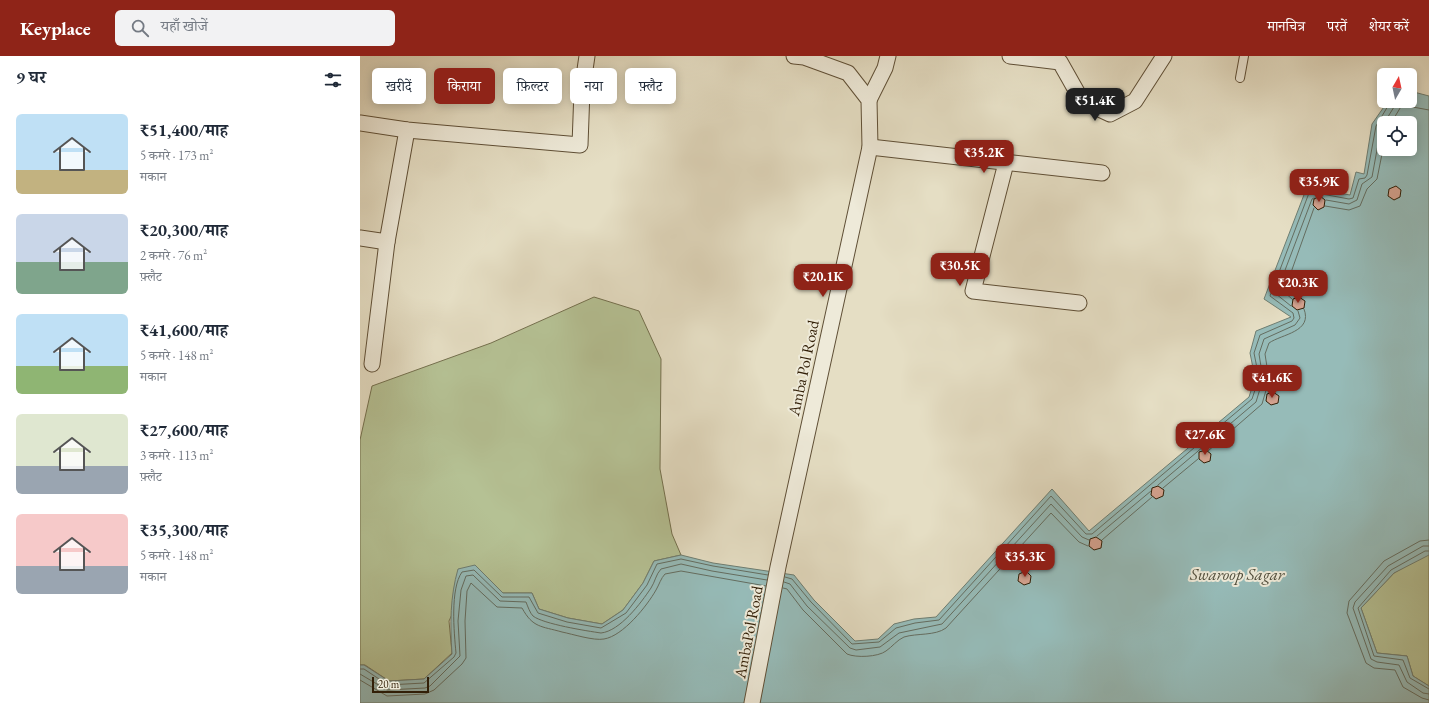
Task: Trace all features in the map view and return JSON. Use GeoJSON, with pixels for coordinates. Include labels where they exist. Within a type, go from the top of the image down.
{"type":"FeatureCollection","features":[{"type":"Feature","properties":{"kind":"street"},"geometry":{"type":"LineString","coordinates":[[360,123],[407,130],[580,145],[582,90],[587,56]]}},
{"type":"Feature","properties":{"kind":"street"},"geometry":{"type":"LineString","coordinates":[[794,56],[804,57],[848,73],[869,100],[885,68],[888,56]]}},
{"type":"Feature","properties":{"kind":"street"},"geometry":{"type":"LineString","coordinates":[[1010,56],[1060,62],[1082,101],[1110,114],[1135,101],[1164,56]]}},
{"type":"Feature","properties":{"kind":"street","name":"Amba Pol Road"},"geometry":{"type":"LineString","coordinates":[[778,567],[870,147],[869,100]]}},
{"type":"Feature","properties":{"kind":"street"},"geometry":{"type":"LineString","coordinates":[[372,364],[387,242],[407,130]]}},
{"type":"Feature","properties":{"kind":"street"},"geometry":{"type":"LineString","coordinates":[[870,147],[1102,173]]}},
{"type":"Feature","properties":{"kind":"street"},"geometry":{"type":"LineString","coordinates":[[1006,163],[972,291],[1079,303]]}},
{"type":"Feature","properties":{"kind":"street"},"geometry":{"type":"LineString","coordinates":[[360,238],[387,242]]}},
{"type":"Feature","properties":{"kind":"street","name":"AmbaPol Road"},"geometry":{"type":"LineString","coordinates":[[752,703],[778,567]]}},
{"type":"Feature","properties":{"kind":"lane"},"geometry":{"type":"LineString","coordinates":[[1240,78],[1244,56]]}},
{"type":"Feature","properties":{"kind":"green space"},"geometry":{"type":"Polygon","coordinates":[[[594,297],[639,311],[661,359],[660,469],[672,534],[681,555],[654,561],[643,583],[623,610],[602,624],[568,618],[539,609],[532,593],[503,593],[475,565],[449,621],[452,653],[424,679],[389,681],[365,665],[360,665],[360,440],[372,386],[491,343],[594,297]]]}},
{"type":"Feature","properties":{"kind":"green space"},"geometry":{"type":"Polygon","coordinates":[[[1427,554],[1429,555],[1429,686],[1413,676],[1407,656],[1377,653],[1361,608],[1394,573],[1427,554]]]}},
{"type":"Feature","properties":{"kind":"water","name":"Swaroop Sagar"},"geometry":{"type":"Polygon","coordinates":[[[1417,93],[1429,96],[1429,555],[1394,573],[1361,608],[1377,653],[1407,656],[1413,676],[1429,686],[1429,703],[360,703],[360,665],[364,665],[389,681],[424,679],[452,654],[451,611],[453,590],[458,569],[475,565],[503,593],[532,593],[539,609],[568,618],[602,624],[623,610],[643,583],[654,561],[681,555],[713,563],[794,575],[814,600],[855,641],[878,639],[894,624],[914,619],[936,617],[1052,489],[1089,531],[1249,397],[1255,378],[1250,353],[1256,331],[1291,317],[1264,299],[1307,187],[1350,195],[1356,172],[1364,174],[1372,124],[1377,117],[1377,156],[1417,156],[1417,116],[1378,116],[1383,108],[1417,108],[1417,93]]]}},
{"type":"Feature","properties":{"kind":"building"},"geometry":{"type":"Polygon","coordinates":[[[1396,186],[1401,190],[1400,197],[1394,200],[1388,196],[1389,189],[1396,186]]]}},
{"type":"Feature","properties":{"kind":"building"},"geometry":{"type":"Polygon","coordinates":[[[1320,196],[1325,200],[1324,207],[1318,210],[1313,205],[1314,199],[1320,196]]]}},
{"type":"Feature","properties":{"kind":"building"},"geometry":{"type":"Polygon","coordinates":[[[1299,297],[1305,301],[1304,308],[1297,310],[1292,306],[1293,299],[1299,297]]]}},
{"type":"Feature","properties":{"kind":"building"},"geometry":{"type":"Polygon","coordinates":[[[1273,392],[1279,396],[1278,403],[1271,405],[1266,401],[1267,394],[1273,392]]]}},
{"type":"Feature","properties":{"kind":"building"},"geometry":{"type":"Polygon","coordinates":[[[1206,450],[1211,454],[1210,461],[1204,463],[1199,459],[1199,452],[1206,450]]]}},
{"type":"Feature","properties":{"kind":"building"},"geometry":{"type":"Polygon","coordinates":[[[1158,486],[1164,490],[1163,496],[1156,499],[1151,495],[1152,488],[1158,486]]]}},
{"type":"Feature","properties":{"kind":"building"},"geometry":{"type":"Polygon","coordinates":[[[1096,537],[1102,541],[1101,548],[1094,550],[1089,546],[1090,539],[1096,537]]]}},
{"type":"Feature","properties":{"kind":"building"},"geometry":{"type":"Polygon","coordinates":[[[1026,571],[1031,576],[1030,583],[1024,585],[1018,581],[1019,574],[1026,571]]]}}]}
